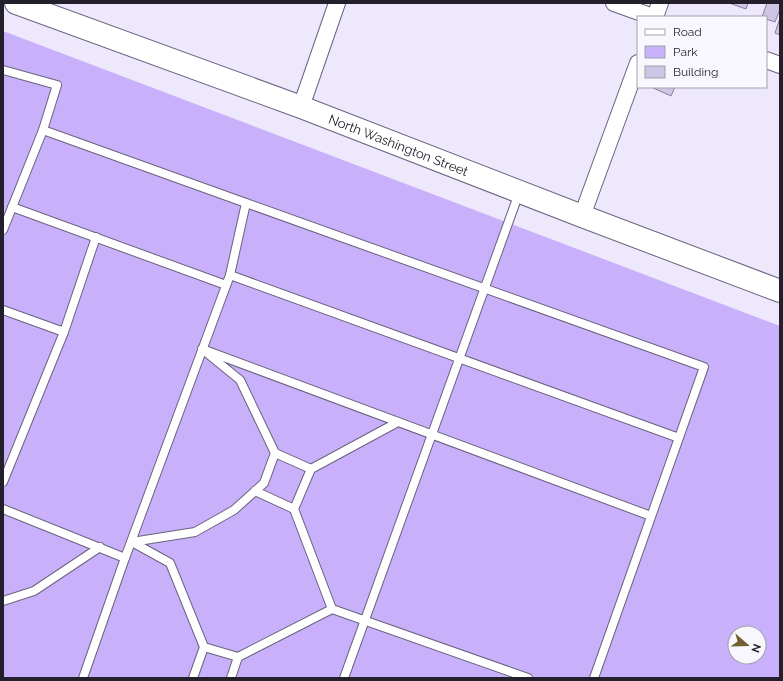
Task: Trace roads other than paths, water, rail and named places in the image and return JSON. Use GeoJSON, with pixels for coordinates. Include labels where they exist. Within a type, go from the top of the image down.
{"type":"FeatureCollection","features":[{"type":"Feature","properties":{"kind":"street","name":"North Washington Street"},"geometry":{"type":"LineString","coordinates":[[16,3],[301,106],[519,192],[780,291]]}},
{"type":"Feature","properties":{"kind":"street"},"geometry":{"type":"LineString","coordinates":[[301,106],[336,3]]}},
{"type":"Feature","properties":{"kind":"street"},"geometry":{"type":"LineString","coordinates":[[614,3],[651,16]]}},
{"type":"Feature","properties":{"kind":"street"},"geometry":{"type":"LineString","coordinates":[[654,16],[660,3]]}},
{"type":"Feature","properties":{"kind":"street"},"geometry":{"type":"LineString","coordinates":[[767,60],[780,65]]}},
{"type":"Feature","properties":{"kind":"street"},"geometry":{"type":"LineString","coordinates":[[582,216],[637,66]]}},
{"type":"Feature","properties":{"kind":"lane"},"geometry":{"type":"LineString","coordinates":[[3,70],[57,85],[43,130],[3,230]]}},
{"type":"Feature","properties":{"kind":"lane"},"geometry":{"type":"LineString","coordinates":[[43,130],[704,367],[594,678]]}},
{"type":"Feature","properties":{"kind":"lane"},"geometry":{"type":"LineString","coordinates":[[344,678],[519,192]]}},
{"type":"Feature","properties":{"kind":"lane"},"geometry":{"type":"LineString","coordinates":[[83,678],[230,275],[246,203]]}},
{"type":"Feature","properties":{"kind":"lane"},"geometry":{"type":"LineString","coordinates":[[12,207],[226,285]]}},
{"type":"Feature","properties":{"kind":"lane"},"geometry":{"type":"LineString","coordinates":[[3,482],[64,332],[96,237]]}},
{"type":"Feature","properties":{"kind":"lane"},"geometry":{"type":"LineString","coordinates":[[230,275],[679,438]]}},
{"type":"Feature","properties":{"kind":"lane"},"geometry":{"type":"LineString","coordinates":[[3,310],[64,332]]}},
{"type":"Feature","properties":{"kind":"lane"},"geometry":{"type":"LineString","coordinates":[[202,349],[651,516]]}},
{"type":"Feature","properties":{"kind":"lane"},"geometry":{"type":"LineString","coordinates":[[202,349],[240,380],[275,453],[311,469]]}},
{"type":"Feature","properties":{"kind":"lane"},"geometry":{"type":"LineString","coordinates":[[332,609],[294,509],[311,469],[398,422]]}},
{"type":"Feature","properties":{"kind":"lane"},"geometry":{"type":"LineString","coordinates":[[132,542],[195,532],[234,510],[264,483],[275,453]]}},
{"type":"Feature","properties":{"kind":"lane"},"geometry":{"type":"LineString","coordinates":[[255,491],[294,509]]}},
{"type":"Feature","properties":{"kind":"lane"},"geometry":{"type":"LineString","coordinates":[[3,509],[126,558]]}},
{"type":"Feature","properties":{"kind":"lane"},"geometry":{"type":"LineString","coordinates":[[132,542],[170,563],[204,647],[193,678]]}},
{"type":"Feature","properties":{"kind":"lane"},"geometry":{"type":"LineString","coordinates":[[3,601],[34,591],[100,547]]}},
{"type":"Feature","properties":{"kind":"lane"},"geometry":{"type":"LineString","coordinates":[[204,647],[238,657],[332,609],[528,678]]}},
{"type":"Feature","properties":{"kind":"lane"},"geometry":{"type":"LineString","coordinates":[[231,678],[238,657]]}}]}
